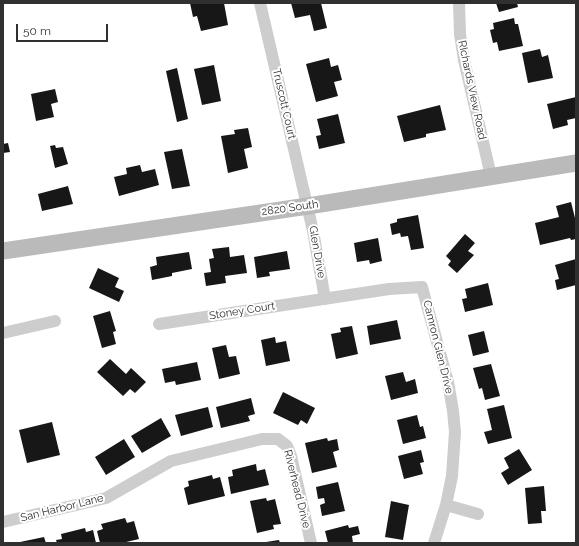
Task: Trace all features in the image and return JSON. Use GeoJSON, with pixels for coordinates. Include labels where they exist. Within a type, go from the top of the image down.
{"type":"FeatureCollection","features":[{"type":"Feature","properties":{"kind":"street","name":"Truscott Court"},"geometry":{"type":"LineString","coordinates":[[260,3],[308,206]]}},
{"type":"Feature","properties":{"kind":"street","name":"RIchards View Road"},"geometry":{"type":"LineString","coordinates":[[458,3],[460,34],[464,60],[491,176]]}},
{"type":"Feature","properties":{"kind":"street","name":"2820 South"},"geometry":{"type":"LineString","coordinates":[[3,251],[308,206],[576,163]]}},
{"type":"Feature","properties":{"kind":"street","name":"Glen Drive"},"geometry":{"type":"LineString","coordinates":[[308,206],[325,299]]}},
{"type":"Feature","properties":{"kind":"street","name":"Camron Glen Drive"},"geometry":{"type":"LineString","coordinates":[[325,299],[389,289],[422,287],[444,367],[453,411],[455,432],[452,476],[446,505],[434,543]]}},
{"type":"Feature","properties":{"kind":"street","name":"Stoney Court"},"geometry":{"type":"LineString","coordinates":[[159,324],[325,299]]}},
{"type":"Feature","properties":{"kind":"street"},"geometry":{"type":"LineString","coordinates":[[3,333],[55,321]]}},
{"type":"Feature","properties":{"kind":"street","name":"San Harbor Lane"},"geometry":{"type":"LineString","coordinates":[[3,522],[106,498],[171,461],[262,439],[278,439]]}},
{"type":"Feature","properties":{"kind":"street","name":"Riverhead Drive"},"geometry":{"type":"LineString","coordinates":[[278,439],[287,446],[291,456],[311,543]]}},
{"type":"Feature","properties":{"kind":"street"},"geometry":{"type":"LineString","coordinates":[[446,505],[478,514]]}},
{"type":"Feature","properties":{"kind":"building"},"geometry":{"type":"Polygon","coordinates":[[[190,3],[224,3],[228,25],[201,31],[197,16],[193,17],[190,3]]]}},
{"type":"Feature","properties":{"kind":"building"},"geometry":{"type":"Polygon","coordinates":[[[291,3],[321,3],[327,28],[314,31],[310,15],[295,18],[291,3]]]}},
{"type":"Feature","properties":{"kind":"building"},"geometry":{"type":"Polygon","coordinates":[[[496,3],[517,3],[518,7],[499,12],[496,3]]]}},
{"type":"Feature","properties":{"kind":"building"},"geometry":{"type":"Polygon","coordinates":[[[514,18],[515,24],[518,24],[523,46],[499,51],[497,42],[493,43],[490,30],[494,29],[493,23],[514,18]]]}},
{"type":"Feature","properties":{"kind":"building"},"geometry":{"type":"Polygon","coordinates":[[[540,49],[542,57],[548,55],[553,78],[528,83],[522,53],[540,49]]]}},
{"type":"Feature","properties":{"kind":"building"},"geometry":{"type":"Polygon","coordinates":[[[329,58],[331,67],[338,65],[342,80],[334,82],[338,96],[316,102],[306,64],[329,58]]]}},
{"type":"Feature","properties":{"kind":"building"},"geometry":{"type":"Polygon","coordinates":[[[214,65],[221,101],[202,105],[194,69],[214,65]]]}},
{"type":"Feature","properties":{"kind":"building"},"geometry":{"type":"Polygon","coordinates":[[[177,68],[188,119],[177,122],[166,71],[177,68]]]}},
{"type":"Feature","properties":{"kind":"building"},"geometry":{"type":"Polygon","coordinates":[[[55,89],[58,102],[51,104],[54,117],[36,121],[31,94],[55,89]]]}},
{"type":"Feature","properties":{"kind":"building"},"geometry":{"type":"Polygon","coordinates":[[[576,97],[576,118],[567,120],[568,125],[553,129],[547,104],[576,97]]]}},
{"type":"Feature","properties":{"kind":"building"},"geometry":{"type":"Polygon","coordinates":[[[440,105],[446,130],[426,134],[426,137],[404,142],[397,116],[440,105]]]}},
{"type":"Feature","properties":{"kind":"building"},"geometry":{"type":"Polygon","coordinates":[[[338,114],[345,143],[319,149],[316,136],[321,135],[317,119],[338,114]]]}},
{"type":"Feature","properties":{"kind":"building"},"geometry":{"type":"Polygon","coordinates":[[[248,128],[252,147],[244,149],[248,168],[228,173],[221,136],[235,134],[234,130],[248,128]]]}},
{"type":"Feature","properties":{"kind":"building"},"geometry":{"type":"Polygon","coordinates":[[[8,143],[10,152],[3,153],[3,144],[8,143]]]}},
{"type":"Feature","properties":{"kind":"building"},"geometry":{"type":"Polygon","coordinates":[[[55,145],[56,148],[63,147],[68,164],[55,168],[50,146],[55,145]]]}},
{"type":"Feature","properties":{"kind":"building"},"geometry":{"type":"Polygon","coordinates":[[[182,149],[190,186],[172,189],[164,152],[182,149]]]}},
{"type":"Feature","properties":{"kind":"building"},"geometry":{"type":"Polygon","coordinates":[[[140,165],[142,172],[155,169],[159,185],[119,196],[114,177],[127,174],[126,168],[140,165]]]}},
{"type":"Feature","properties":{"kind":"building"},"geometry":{"type":"Polygon","coordinates":[[[68,186],[73,204],[42,211],[38,194],[68,186]]]}},
{"type":"Feature","properties":{"kind":"building"},"geometry":{"type":"Polygon","coordinates":[[[571,202],[576,222],[576,239],[571,240],[570,238],[540,245],[535,223],[559,217],[556,206],[571,202]]]}},
{"type":"Feature","properties":{"kind":"building"},"geometry":{"type":"Polygon","coordinates":[[[418,215],[424,248],[411,250],[408,236],[401,237],[400,233],[392,235],[390,224],[397,222],[397,219],[418,215]]]}},
{"type":"Feature","properties":{"kind":"building"},"geometry":{"type":"Polygon","coordinates":[[[465,234],[475,243],[468,251],[474,255],[457,273],[448,265],[451,261],[446,256],[465,234]]]}},
{"type":"Feature","properties":{"kind":"building"},"geometry":{"type":"Polygon","coordinates":[[[378,238],[382,261],[370,264],[369,260],[357,262],[354,243],[378,238]]]}},
{"type":"Feature","properties":{"kind":"building"},"geometry":{"type":"Polygon","coordinates":[[[229,247],[230,257],[244,255],[247,273],[225,276],[226,283],[206,286],[204,273],[211,272],[209,259],[214,258],[212,249],[229,247]]]}},
{"type":"Feature","properties":{"kind":"building"},"geometry":{"type":"Polygon","coordinates":[[[287,251],[290,269],[269,272],[270,276],[257,278],[254,257],[287,251]]]}},
{"type":"Feature","properties":{"kind":"building"},"geometry":{"type":"Polygon","coordinates":[[[189,252],[192,269],[172,273],[172,276],[152,280],[150,267],[157,265],[156,257],[189,252]]]}},
{"type":"Feature","properties":{"kind":"building"},"geometry":{"type":"Polygon","coordinates":[[[576,259],[576,285],[557,290],[555,280],[559,279],[555,265],[576,259]]]}},
{"type":"Feature","properties":{"kind":"building"},"geometry":{"type":"Polygon","coordinates":[[[98,268],[119,278],[115,287],[124,291],[119,302],[89,288],[98,268]]]}},
{"type":"Feature","properties":{"kind":"building"},"geometry":{"type":"Polygon","coordinates":[[[488,283],[493,305],[465,312],[462,299],[467,298],[465,289],[488,283]]]}},
{"type":"Feature","properties":{"kind":"building"},"geometry":{"type":"Polygon","coordinates":[[[110,311],[116,331],[113,332],[116,344],[102,348],[93,316],[110,311]]]}},
{"type":"Feature","properties":{"kind":"building"},"geometry":{"type":"Polygon","coordinates":[[[397,320],[401,339],[370,345],[367,326],[397,320]]]}},
{"type":"Feature","properties":{"kind":"building"},"geometry":{"type":"Polygon","coordinates":[[[352,326],[358,354],[336,359],[331,334],[341,332],[340,328],[352,326]]]}},
{"type":"Feature","properties":{"kind":"building"},"geometry":{"type":"Polygon","coordinates":[[[484,331],[489,352],[473,356],[468,335],[484,331]]]}},
{"type":"Feature","properties":{"kind":"building"},"geometry":{"type":"Polygon","coordinates":[[[275,337],[276,343],[286,341],[290,361],[266,366],[261,340],[275,337]]]}},
{"type":"Feature","properties":{"kind":"building"},"geometry":{"type":"Polygon","coordinates":[[[226,345],[229,357],[236,356],[240,374],[219,379],[212,348],[226,345]]]}},
{"type":"Feature","properties":{"kind":"building"},"geometry":{"type":"Polygon","coordinates":[[[110,359],[126,374],[131,368],[146,382],[135,393],[130,389],[123,396],[97,372],[110,359]]]}},
{"type":"Feature","properties":{"kind":"building"},"geometry":{"type":"Polygon","coordinates":[[[197,362],[201,380],[176,385],[175,381],[165,383],[162,369],[197,362]]]}},
{"type":"Feature","properties":{"kind":"building"},"geometry":{"type":"Polygon","coordinates":[[[491,364],[500,396],[485,400],[482,388],[479,389],[473,368],[491,364]]]}},
{"type":"Feature","properties":{"kind":"building"},"geometry":{"type":"Polygon","coordinates":[[[403,372],[406,382],[415,379],[418,393],[391,400],[385,376],[403,372]]]}},
{"type":"Feature","properties":{"kind":"building"},"geometry":{"type":"Polygon","coordinates":[[[283,392],[315,408],[307,424],[301,420],[298,425],[273,413],[283,392]]]}},
{"type":"Feature","properties":{"kind":"building"},"geometry":{"type":"Polygon","coordinates":[[[251,398],[255,414],[248,416],[250,421],[221,428],[216,407],[251,398]]]}},
{"type":"Feature","properties":{"kind":"building"},"geometry":{"type":"Polygon","coordinates":[[[504,405],[512,438],[488,444],[484,432],[492,430],[487,409],[504,405]]]}},
{"type":"Feature","properties":{"kind":"building"},"geometry":{"type":"Polygon","coordinates":[[[208,407],[213,427],[181,436],[175,415],[208,407]]]}},
{"type":"Feature","properties":{"kind":"building"},"geometry":{"type":"Polygon","coordinates":[[[417,415],[420,427],[423,426],[426,438],[403,444],[397,420],[417,415]]]}},
{"type":"Feature","properties":{"kind":"building"},"geometry":{"type":"Polygon","coordinates":[[[161,418],[171,436],[142,453],[131,436],[161,418]]]}},
{"type":"Feature","properties":{"kind":"building"},"geometry":{"type":"Polygon","coordinates":[[[52,422],[60,455],[27,463],[19,430],[52,422]]]}},
{"type":"Feature","properties":{"kind":"building"},"geometry":{"type":"Polygon","coordinates":[[[327,438],[328,441],[337,439],[339,450],[333,452],[337,467],[312,473],[305,443],[327,438]]]}},
{"type":"Feature","properties":{"kind":"building"},"geometry":{"type":"Polygon","coordinates":[[[124,439],[135,457],[106,475],[95,457],[124,439]]]}},
{"type":"Feature","properties":{"kind":"building"},"geometry":{"type":"Polygon","coordinates":[[[519,449],[532,470],[508,485],[501,473],[509,468],[504,458],[519,449]]]}},
{"type":"Feature","properties":{"kind":"building"},"geometry":{"type":"Polygon","coordinates":[[[421,450],[424,462],[420,463],[423,474],[404,479],[398,456],[421,450]]]}},
{"type":"Feature","properties":{"kind":"building"},"geometry":{"type":"Polygon","coordinates":[[[256,464],[257,471],[265,469],[269,485],[231,494],[228,477],[233,476],[232,470],[256,464]]]}},
{"type":"Feature","properties":{"kind":"building"},"geometry":{"type":"Polygon","coordinates":[[[212,475],[213,479],[220,477],[225,496],[188,505],[184,488],[189,486],[188,481],[212,475]]]}},
{"type":"Feature","properties":{"kind":"building"},"geometry":{"type":"Polygon","coordinates":[[[338,482],[345,511],[322,516],[320,505],[325,503],[324,498],[318,499],[316,487],[338,482]]]}},
{"type":"Feature","properties":{"kind":"building"},"geometry":{"type":"Polygon","coordinates":[[[544,486],[546,511],[541,511],[542,523],[528,524],[525,488],[544,486]]]}},
{"type":"Feature","properties":{"kind":"building"},"geometry":{"type":"Polygon","coordinates":[[[266,498],[267,501],[275,499],[281,524],[273,525],[274,529],[257,533],[250,501],[266,498]]]}},
{"type":"Feature","properties":{"kind":"building"},"geometry":{"type":"Polygon","coordinates":[[[391,501],[409,505],[403,540],[385,537],[391,501]]]}},
{"type":"Feature","properties":{"kind":"building"},"geometry":{"type":"Polygon","coordinates":[[[125,518],[127,523],[134,521],[139,539],[122,543],[100,543],[97,531],[103,529],[101,524],[125,518]]]}},
{"type":"Feature","properties":{"kind":"building"},"geometry":{"type":"Polygon","coordinates":[[[348,525],[349,528],[358,526],[360,534],[352,536],[353,543],[328,543],[325,531],[348,525]]]}},
{"type":"Feature","properties":{"kind":"building"},"geometry":{"type":"Polygon","coordinates":[[[85,528],[86,532],[93,530],[96,543],[57,543],[56,540],[62,539],[61,534],[85,528]]]}},
{"type":"Feature","properties":{"kind":"building"},"geometry":{"type":"Polygon","coordinates":[[[44,537],[46,543],[20,543],[20,542],[44,537]]]}},
{"type":"Feature","properties":{"kind":"building"},"geometry":{"type":"Polygon","coordinates":[[[279,540],[280,543],[266,543],[266,542],[279,540]]]}}]}
